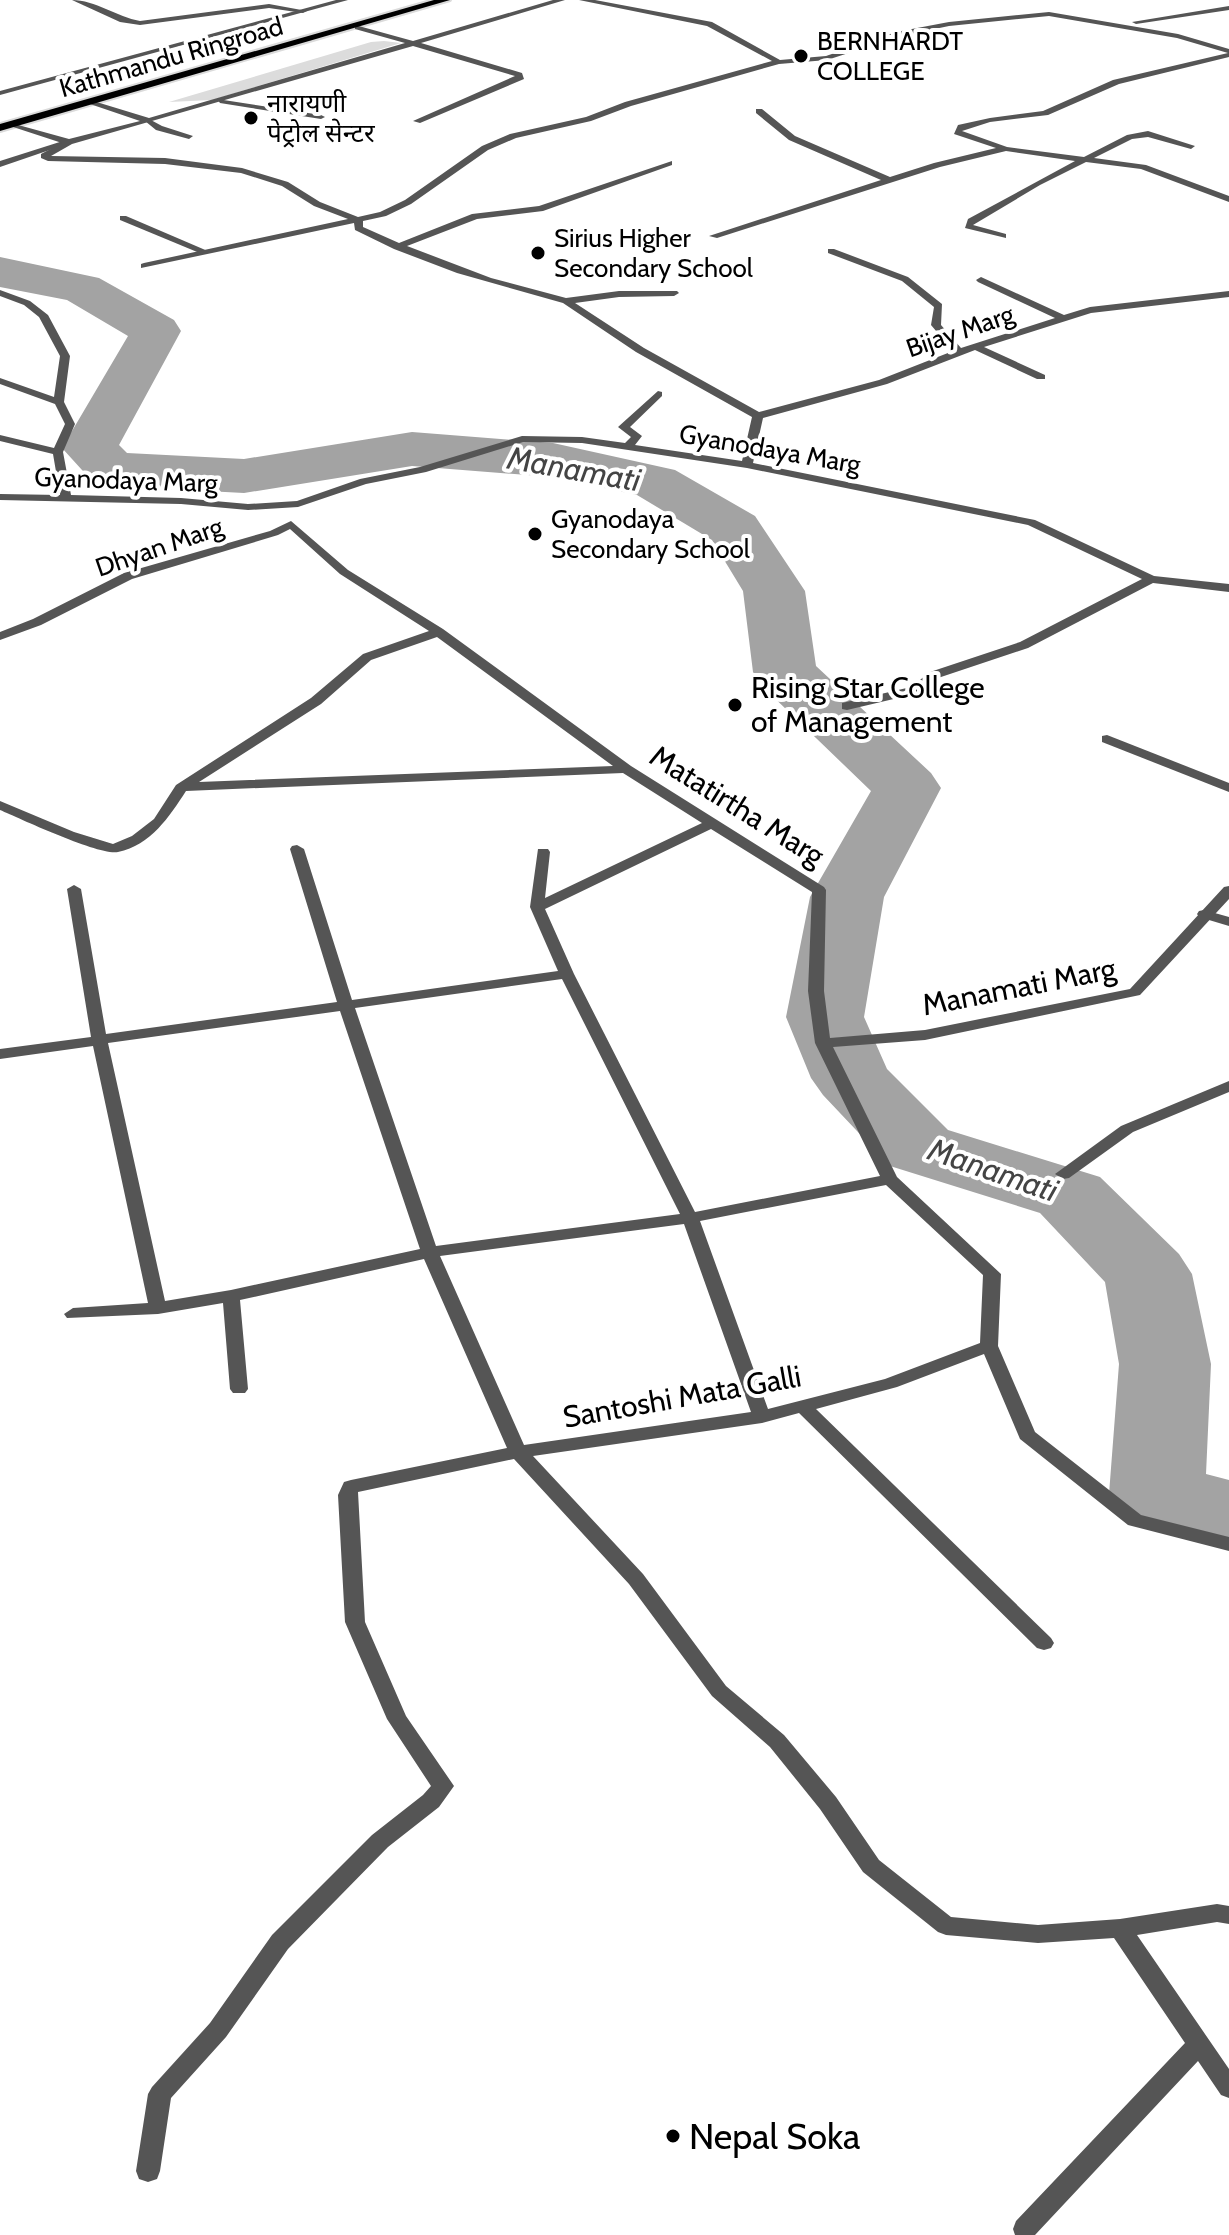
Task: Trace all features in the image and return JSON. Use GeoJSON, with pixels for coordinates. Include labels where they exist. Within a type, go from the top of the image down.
{"type":"FeatureCollection","features":[{"type":"Feature","properties":{"kind":"highway","name":"Kathmandu Ringroad"},"geometry":{"type":"LineString","coordinates":[[6,127],[445,0]]}},
{"type":"Feature","properties":{"kind":"street"},"geometry":{"type":"LineString","coordinates":[[76,0],[123,20],[140,23],[269,6],[303,11]]}},
{"type":"Feature","properties":{"kind":"street"},"geometry":{"type":"LineString","coordinates":[[0,93],[344,0]]}},
{"type":"Feature","properties":{"kind":"street"},"geometry":{"type":"LineString","coordinates":[[0,164],[561,0]]}},
{"type":"Feature","properties":{"kind":"street"},"geometry":{"type":"LineString","coordinates":[[583,0],[709,24],[779,62]]}},
{"type":"Feature","properties":{"kind":"street"},"geometry":{"type":"LineString","coordinates":[[1038,7],[1049,14]]}},
{"type":"Feature","properties":{"kind":"street"},"geometry":{"type":"LineString","coordinates":[[1116,24],[1229,8]]}},
{"type":"Feature","properties":{"kind":"street"},"geometry":{"type":"LineString","coordinates":[[144,266],[383,214],[408,202],[485,148],[513,136],[588,119],[628,104],[779,62],[827,58],[899,34],[949,24],[1049,14],[1178,36],[1229,53]]}},
{"type":"Feature","properties":{"kind":"street"},"geometry":{"type":"LineString","coordinates":[[358,27],[421,43],[519,75],[520,79],[417,121]]}},
{"type":"Feature","properties":{"kind":"street"},"geometry":{"type":"LineString","coordinates":[[1229,53],[1116,82],[1045,113],[990,120],[961,127],[957,132],[1006,149],[1143,167],[1229,199]]}},
{"type":"Feature","properties":{"kind":"street"},"geometry":{"type":"LineString","coordinates":[[220,101],[321,117]]}},
{"type":"Feature","properties":{"kind":"street"},"geometry":{"type":"LineString","coordinates":[[93,102],[149,121],[159,128],[189,136]]}},
{"type":"Feature","properties":{"kind":"street"},"geometry":{"type":"LineString","coordinates":[[759,111],[792,138],[891,181]]}},
{"type":"Feature","properties":{"kind":"street"},"geometry":{"type":"LineString","coordinates":[[6,127],[69,142]]}},
{"type":"Feature","properties":{"kind":"street"},"geometry":{"type":"LineString","coordinates":[[1003,236],[968,226],[983,213],[1138,134],[1191,146]]}},
{"type":"Feature","properties":{"kind":"street"},"geometry":{"type":"LineString","coordinates":[[69,142],[44,156],[51,159],[165,161],[242,171],[285,184],[317,204],[359,220]]}},
{"type":"Feature","properties":{"kind":"street"},"geometry":{"type":"LineString","coordinates":[[714,236],[937,165],[1006,149]]}},
{"type":"Feature","properties":{"kind":"street"},"geometry":{"type":"LineString","coordinates":[[397,247],[475,216],[540,209],[669,163]]}},
{"type":"Feature","properties":{"kind":"street"},"geometry":{"type":"LineString","coordinates":[[123,218],[205,252]]}},
{"type":"Feature","properties":{"kind":"street"},"geometry":{"type":"LineString","coordinates":[[359,220],[358,228],[397,247],[537,295],[566,301],[619,294],[674,293]]}},
{"type":"Feature","properties":{"kind":"street"},"geometry":{"type":"LineString","coordinates":[[831,251],[905,279],[939,306],[936,325],[959,352]]}},
{"type":"Feature","properties":{"kind":"street"},"geometry":{"type":"LineString","coordinates":[[981,280],[1065,319]]}},
{"type":"Feature","properties":{"kind":"street"},"geometry":{"type":"LineString","coordinates":[[0,293],[27,303],[43,315],[65,356],[59,402],[70,424],[58,452],[66,499]]}},
{"type":"Feature","properties":{"kind":"street","name":"Bijay Marg"},"geometry":{"type":"LineString","coordinates":[[758,416],[883,382],[959,352],[1090,310],[1229,294]]}},
{"type":"Feature","properties":{"kind":"street"},"geometry":{"type":"LineString","coordinates":[[566,301],[640,350],[758,416],[747,465]]}},
{"type":"Feature","properties":{"kind":"street"},"geometry":{"type":"LineString","coordinates":[[976,347],[1041,377]]}},
{"type":"Feature","properties":{"kind":"street"},"geometry":{"type":"LineString","coordinates":[[0,381],[59,402]]}},
{"type":"Feature","properties":{"kind":"street"},"geometry":{"type":"LineString","coordinates":[[628,447],[637,436],[623,427],[658,394]]}},
{"type":"Feature","properties":{"kind":"street"},"geometry":{"type":"LineString","coordinates":[[0,438],[58,452]]}},
{"type":"Feature","properties":{"kind":"street","name":"Gyanodaya Marg"},"geometry":{"type":"LineString","coordinates":[[0,497],[181,501],[248,507],[298,504],[364,481],[422,470],[522,439],[582,440],[747,465],[1031,522],[1151,579],[1229,588]]}},
{"type":"Feature","properties":{"kind":"street"},"geometry":{"type":"LineString","coordinates":[[291,524],[298,504]]}},
{"type":"Feature","properties":{"kind":"street","name":"Matatirtha Marg"},"geometry":{"type":"LineString","coordinates":[[291,524],[344,572],[439,632],[626,769],[819,890],[816,991],[823,1043],[890,1179],[992,1274],[989,1346],[1027,1435],[1135,1520],[1229,1544]]}},
{"type":"Feature","properties":{"kind":"street","name":"Dhyan Marg"},"geometry":{"type":"LineString","coordinates":[[0,636],[37,622],[128,576],[274,533],[291,524]]}},
{"type":"Feature","properties":{"kind":"street"},"geometry":{"type":"LineString","coordinates":[[847,706],[915,690],[934,675],[1024,645],[1151,579]]}},
{"type":"Feature","properties":{"kind":"street"},"geometry":{"type":"LineString","coordinates":[[0,805],[69,835],[114,849],[137,839],[159,822],[181,788],[316,701],[367,657],[439,632]]}},
{"type":"Feature","properties":{"kind":"street"},"geometry":{"type":"LineString","coordinates":[[1107,739],[1229,788]]}},
{"type":"Feature","properties":{"kind":"street"},"geometry":{"type":"LineString","coordinates":[[181,788],[626,769]]}},
{"type":"Feature","properties":{"kind":"street"},"geometry":{"type":"LineString","coordinates":[[537,907],[712,823]]}},
{"type":"Feature","properties":{"kind":"street"},"geometry":{"type":"LineString","coordinates":[[297,849],[430,1252],[518,1452],[636,1579],[719,1691],[777,1741],[828,1803],[871,1866],[946,1926],[1038,1934],[1120,1928],[1217,1913],[1229,1915]]}},
{"type":"Feature","properties":{"kind":"street"},"geometry":{"type":"LineString","coordinates":[[543,852],[537,907],[567,974],[690,1218],[762,1417]]}},
{"type":"Feature","properties":{"kind":"street"},"geometry":{"type":"LineString","coordinates":[[74,889],[99,1039],[158,1308]]}},
{"type":"Feature","properties":{"kind":"street","name":"Manamati Marg"},"geometry":{"type":"LineString","coordinates":[[823,1043],[925,1035],[1135,992],[1229,890]]}},
{"type":"Feature","properties":{"kind":"street"},"geometry":{"type":"LineString","coordinates":[[1204,914],[1229,922]]}},
{"type":"Feature","properties":{"kind":"street"},"geometry":{"type":"LineString","coordinates":[[0,1054],[567,974]]}},
{"type":"Feature","properties":{"kind":"street"},"geometry":{"type":"LineString","coordinates":[[1063,1174],[1127,1129],[1229,1086]]}},
{"type":"Feature","properties":{"kind":"street"},"geometry":{"type":"LineString","coordinates":[[73,1314],[158,1308],[231,1296],[430,1252],[690,1218],[890,1179]]}},
{"type":"Feature","properties":{"kind":"street"},"geometry":{"type":"LineString","coordinates":[[231,1296],[239,1389]]}},
{"type":"Feature","properties":{"kind":"street","name":"Santoshi Mata Galli"},"geometry":{"type":"LineString","coordinates":[[148,2171],[160,2094],[218,2030],[280,1942],[380,1841],[431,1801],[443,1786],[397,1719],[355,1622],[347,1495],[351,1487],[518,1452],[762,1417],[891,1383],[989,1346]]}},
{"type":"Feature","properties":{"kind":"street"},"geometry":{"type":"LineString","coordinates":[[802,1406],[1044,1643]]}},
{"type":"Feature","properties":{"kind":"street"},"geometry":{"type":"LineString","coordinates":[[1120,1928],[1229,2088]]}},
{"type":"Feature","properties":{"kind":"street"},"geometry":{"type":"LineString","coordinates":[[1025,2229],[1200,2043]]}},
{"type":"Feature","properties":{"kind":"shaded area"},"geometry":{"type":"Polygon","coordinates":[[[371,42],[401,43],[212,100],[169,102],[371,42]]]}},
{"type":"Feature","properties":{"kind":"waterway","name":"Manamati"},"geometry":{"type":"LineString","coordinates":[[0,272],[82,288],[156,331],[90,448],[112,469],[244,476],[412,449],[553,460],[655,482],[734,528],[774,591],[785,672],[907,788],[847,897],[825,1017],[851,1078],[919,1148],[1070,1195],[1148,1274],[1165,1364],[1157,1494],[1229,1514]]}},
{"type":"Feature","properties":{"kind":"place","name":"BERNHARDT COLLEGE"},"geometry":{"type":"Point","coordinates":[801,56]}},
{"type":"Feature","properties":{"kind":"place","name":"नारायणी पेट्रोल सेन्टर"},"geometry":{"type":"Point","coordinates":[251,118]}},
{"type":"Feature","properties":{"kind":"place","name":"Sirius Higher Secondary School"},"geometry":{"type":"Point","coordinates":[538,253]}},
{"type":"Feature","properties":{"kind":"place","name":"Gyanodaya Secondary School"},"geometry":{"type":"Point","coordinates":[535,534]}},
{"type":"Feature","properties":{"kind":"place","name":"Rising Star College of Management"},"geometry":{"type":"Point","coordinates":[735,705]}},
{"type":"Feature","properties":{"kind":"place","name":"Nepal Soka"},"geometry":{"type":"Point","coordinates":[673,2136]}}]}
